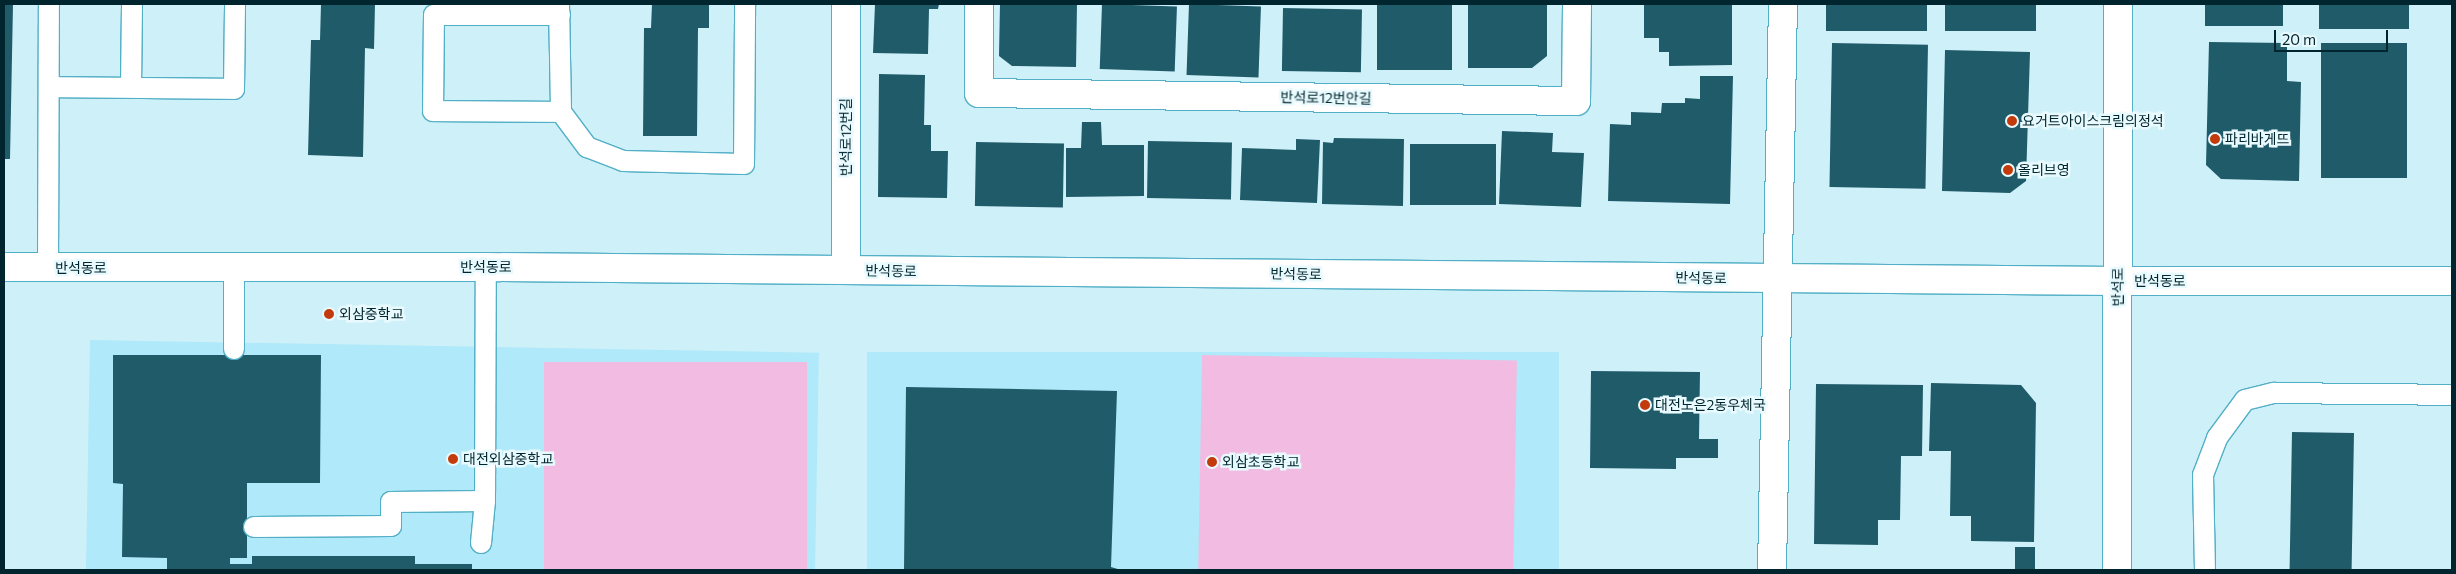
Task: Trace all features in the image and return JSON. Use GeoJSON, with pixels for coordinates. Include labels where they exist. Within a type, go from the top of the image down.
{"type":"FeatureCollection","features":[{"type":"Feature","properties":{"kind":"street","name":"반석로12번길"},"geometry":{"type":"LineString","coordinates":[[846,4],[846,270]]}},
{"type":"Feature","properties":{"kind":"street","name":"반석로12번안길"},"geometry":{"type":"LineString","coordinates":[[979,4],[979,93],[1576,101],[1577,4]]}},
{"type":"Feature","properties":{"kind":"street"},"geometry":{"type":"LineString","coordinates":[[1772,570],[1783,4]]}},
{"type":"Feature","properties":{"kind":"street","name":"반석로"},"geometry":{"type":"LineString","coordinates":[[2117,570],[2118,4]]}},
{"type":"Feature","properties":{"kind":"street","name":"반석동로"},"geometry":{"type":"LineString","coordinates":[[4,267],[486,267],[2118,281],[2452,281]]}},
{"type":"Feature","properties":{"kind":"lane"},"geometry":{"type":"LineString","coordinates":[[48,268],[49,4]]}},
{"type":"Feature","properties":{"kind":"lane"},"geometry":{"type":"LineString","coordinates":[[131,87],[132,4]]}},
{"type":"Feature","properties":{"kind":"lane"},"geometry":{"type":"LineString","coordinates":[[49,87],[234,89],[235,4]]}},
{"type":"Feature","properties":{"kind":"lane"},"geometry":{"type":"LineString","coordinates":[[561,112],[433,111],[434,15],[559,9],[561,112],[587,147],[624,161],[744,164],[745,4]]}},
{"type":"Feature","properties":{"kind":"lane"},"geometry":{"type":"LineString","coordinates":[[481,543],[485,501],[486,267]]}},
{"type":"Feature","properties":{"kind":"lane"},"geometry":{"type":"LineString","coordinates":[[234,268],[234,349]]}},
{"type":"Feature","properties":{"kind":"lane"},"geometry":{"type":"LineString","coordinates":[[2205,570],[2203,476],[2217,438],[2245,400],[2274,392],[2452,395]]}},
{"type":"Feature","properties":{"kind":"lane"},"geometry":{"type":"LineString","coordinates":[[254,527],[391,526],[391,502],[485,501]]}},
{"type":"Feature","properties":{"kind":"shaded area","name":"대전외삼중학교"},"geometry":{"type":"Polygon","coordinates":[[[90,340],[819,353],[815,570],[86,570],[90,340]]]}},
{"type":"Feature","properties":{"kind":"shaded area","name":"외삼초등학교"},"geometry":{"type":"Polygon","coordinates":[[[867,352],[1559,352],[1559,570],[867,570],[867,352]]]}},
{"type":"Feature","properties":{"kind":"shaded area"},"geometry":{"type":"Polygon","coordinates":[[[1202,355],[1517,360],[1513,570],[1198,570],[1202,355]]]}},
{"type":"Feature","properties":{"kind":"shaded area"},"geometry":{"type":"Polygon","coordinates":[[[544,362],[807,362],[807,570],[544,570],[544,362]]]}},
{"type":"Feature","properties":{"kind":"building"},"geometry":{"type":"Polygon","coordinates":[[[4,4],[13,4],[10,159],[4,159],[4,4]]]}},
{"type":"Feature","properties":{"kind":"building"},"geometry":{"type":"Polygon","coordinates":[[[321,4],[375,4],[374,49],[365,48],[363,157],[308,155],[311,40],[320,40],[321,4]]]}},
{"type":"Feature","properties":{"kind":"building"},"geometry":{"type":"Polygon","coordinates":[[[652,4],[709,4],[709,28],[698,28],[697,136],[643,136],[644,28],[651,28],[652,4]]]}},
{"type":"Feature","properties":{"kind":"building"},"geometry":{"type":"Polygon","coordinates":[[[875,4],[939,4],[938,9],[929,9],[928,54],[873,53],[875,4]]]}},
{"type":"Feature","properties":{"kind":"building"},"geometry":{"type":"Polygon","coordinates":[[[1000,4],[1077,4],[1076,67],[1012,66],[999,56],[1000,4]]]}},
{"type":"Feature","properties":{"kind":"building"},"geometry":{"type":"Polygon","coordinates":[[[1102,4],[1177,7],[1175,72],[1100,69],[1102,4]]]}},
{"type":"Feature","properties":{"kind":"building"},"geometry":{"type":"Polygon","coordinates":[[[1189,4],[1261,7],[1258,77],[1187,75],[1189,4]]]}},
{"type":"Feature","properties":{"kind":"building"},"geometry":{"type":"Polygon","coordinates":[[[1377,4],[1452,4],[1452,70],[1377,70],[1377,4]]]}},
{"type":"Feature","properties":{"kind":"building"},"geometry":{"type":"Polygon","coordinates":[[[1644,4],[1732,4],[1732,65],[1669,66],[1669,52],[1659,52],[1659,38],[1644,38],[1644,4]]]}},
{"type":"Feature","properties":{"kind":"building"},"geometry":{"type":"Polygon","coordinates":[[[1826,4],[1927,4],[1927,31],[1826,31],[1826,4]]]}},
{"type":"Feature","properties":{"kind":"building"},"geometry":{"type":"Polygon","coordinates":[[[1945,4],[2036,4],[2036,31],[1945,31],[1945,4]]]}},
{"type":"Feature","properties":{"kind":"building"},"geometry":{"type":"Polygon","coordinates":[[[2205,4],[2283,4],[2283,26],[2205,26],[2205,4]]]}},
{"type":"Feature","properties":{"kind":"building"},"geometry":{"type":"Polygon","coordinates":[[[2319,4],[2409,4],[2409,29],[2319,29],[2319,4]]]}},
{"type":"Feature","properties":{"kind":"building"},"geometry":{"type":"Polygon","coordinates":[[[1468,5],[1547,5],[1547,56],[1532,68],[1468,68],[1468,5]]]}},
{"type":"Feature","properties":{"kind":"building"},"geometry":{"type":"Polygon","coordinates":[[[1283,8],[1362,9],[1361,72],[1282,71],[1283,8]]]}},
{"type":"Feature","properties":{"kind":"building"},"geometry":{"type":"Polygon","coordinates":[[[2209,42],[2287,43],[2287,81],[2301,82],[2299,181],[2221,179],[2206,165],[2209,42]]]}},
{"type":"Feature","properties":{"kind":"building"},"geometry":{"type":"Polygon","coordinates":[[[1832,43],[1928,45],[1925,189],[1829,187],[1832,43]]]}},
{"type":"Feature","properties":{"kind":"building"},"geometry":{"type":"Polygon","coordinates":[[[2321,43],[2407,43],[2407,178],[2321,178],[2321,43]]]}},
{"type":"Feature","properties":{"kind":"building"},"geometry":{"type":"Polygon","coordinates":[[[1945,50],[2030,52],[2026,181],[2010,193],[1942,191],[1945,50]]]}},
{"type":"Feature","properties":{"kind":"building"},"geometry":{"type":"Polygon","coordinates":[[[879,74],[925,75],[924,125],[931,125],[931,151],[948,151],[947,198],[878,197],[879,74]]]}},
{"type":"Feature","properties":{"kind":"building"},"geometry":{"type":"Polygon","coordinates":[[[1700,76],[1733,76],[1730,204],[1608,201],[1610,124],[1631,125],[1631,112],[1661,113],[1662,103],[1685,103],[1685,98],[1700,99],[1700,76]]]}},
{"type":"Feature","properties":{"kind":"building"},"geometry":{"type":"Polygon","coordinates":[[[1082,122],[1101,122],[1102,145],[1144,145],[1144,196],[1066,197],[1066,148],[1081,148],[1082,122]]]}},
{"type":"Feature","properties":{"kind":"building"},"geometry":{"type":"Polygon","coordinates":[[[1502,131],[1553,133],[1552,152],[1584,153],[1581,207],[1499,204],[1502,131]]]}},
{"type":"Feature","properties":{"kind":"building"},"geometry":{"type":"Polygon","coordinates":[[[1334,138],[1404,139],[1403,206],[1322,204],[1323,142],[1333,143],[1334,138]]]}},
{"type":"Feature","properties":{"kind":"building"},"geometry":{"type":"Polygon","coordinates":[[[1296,139],[1320,140],[1317,203],[1240,200],[1242,148],[1296,150],[1296,139]]]}},
{"type":"Feature","properties":{"kind":"building"},"geometry":{"type":"Polygon","coordinates":[[[1148,141],[1232,142],[1231,199],[1147,198],[1148,141]]]}},
{"type":"Feature","properties":{"kind":"building"},"geometry":{"type":"Polygon","coordinates":[[[976,142],[1064,144],[1063,208],[975,206],[976,142]]]}},
{"type":"Feature","properties":{"kind":"building"},"geometry":{"type":"Polygon","coordinates":[[[1410,144],[1496,144],[1496,205],[1410,205],[1410,144]]]}},
{"type":"Feature","properties":{"kind":"building"},"geometry":{"type":"Polygon","coordinates":[[[113,355],[321,355],[320,483],[247,483],[247,558],[230,558],[230,564],[252,564],[252,556],[415,556],[415,564],[472,564],[472,570],[167,570],[167,558],[122,557],[123,484],[113,483],[113,355]]]}},
{"type":"Feature","properties":{"kind":"building","name":"대전노은2동우체국"},"geometry":{"type":"Polygon","coordinates":[[[1591,371],[1700,372],[1699,439],[1718,439],[1718,458],[1676,458],[1676,469],[1590,468],[1591,371]]]}},
{"type":"Feature","properties":{"kind":"building"},"geometry":{"type":"Polygon","coordinates":[[[1931,383],[2021,385],[2036,403],[2034,542],[1971,541],[1971,516],[1950,516],[1951,451],[1929,451],[1931,383]]]}},
{"type":"Feature","properties":{"kind":"building"},"geometry":{"type":"Polygon","coordinates":[[[1816,384],[1923,385],[1922,456],[1901,456],[1900,520],[1878,520],[1878,545],[1814,544],[1816,384]]]}},
{"type":"Feature","properties":{"kind":"building"},"geometry":{"type":"Polygon","coordinates":[[[906,387],[1117,391],[1111,567],[1121,570],[904,570],[906,387]]]}},
{"type":"Feature","properties":{"kind":"building"},"geometry":{"type":"Polygon","coordinates":[[[2292,432],[2354,433],[2352,570],[2290,570],[2292,432]]]}},
{"type":"Feature","properties":{"kind":"building"},"geometry":{"type":"Polygon","coordinates":[[[2015,547],[2035,547],[2035,570],[2015,570],[2015,547]]]}},
{"type":"Feature","properties":{"kind":"place","name":"요거트아이스크림의정석"},"geometry":{"type":"Point","coordinates":[2012,121]}},
{"type":"Feature","properties":{"kind":"place","name":"파리바게뜨"},"geometry":{"type":"Point","coordinates":[2215,139]}},
{"type":"Feature","properties":{"kind":"place","name":"올리브영"},"geometry":{"type":"Point","coordinates":[2008,170]}},
{"type":"Feature","properties":{"kind":"place","name":"외삼중학교"},"geometry":{"type":"Point","coordinates":[329,314]}},
{"type":"Feature","properties":{"kind":"place","name":"대전노은2동우체국"},"geometry":{"type":"Point","coordinates":[1645,405]}},
{"type":"Feature","properties":{"kind":"place","name":"대전외삼중학교"},"geometry":{"type":"Point","coordinates":[453,459]}},
{"type":"Feature","properties":{"kind":"place","name":"외삼초등학교"},"geometry":{"type":"Point","coordinates":[1212,462]}}]}
